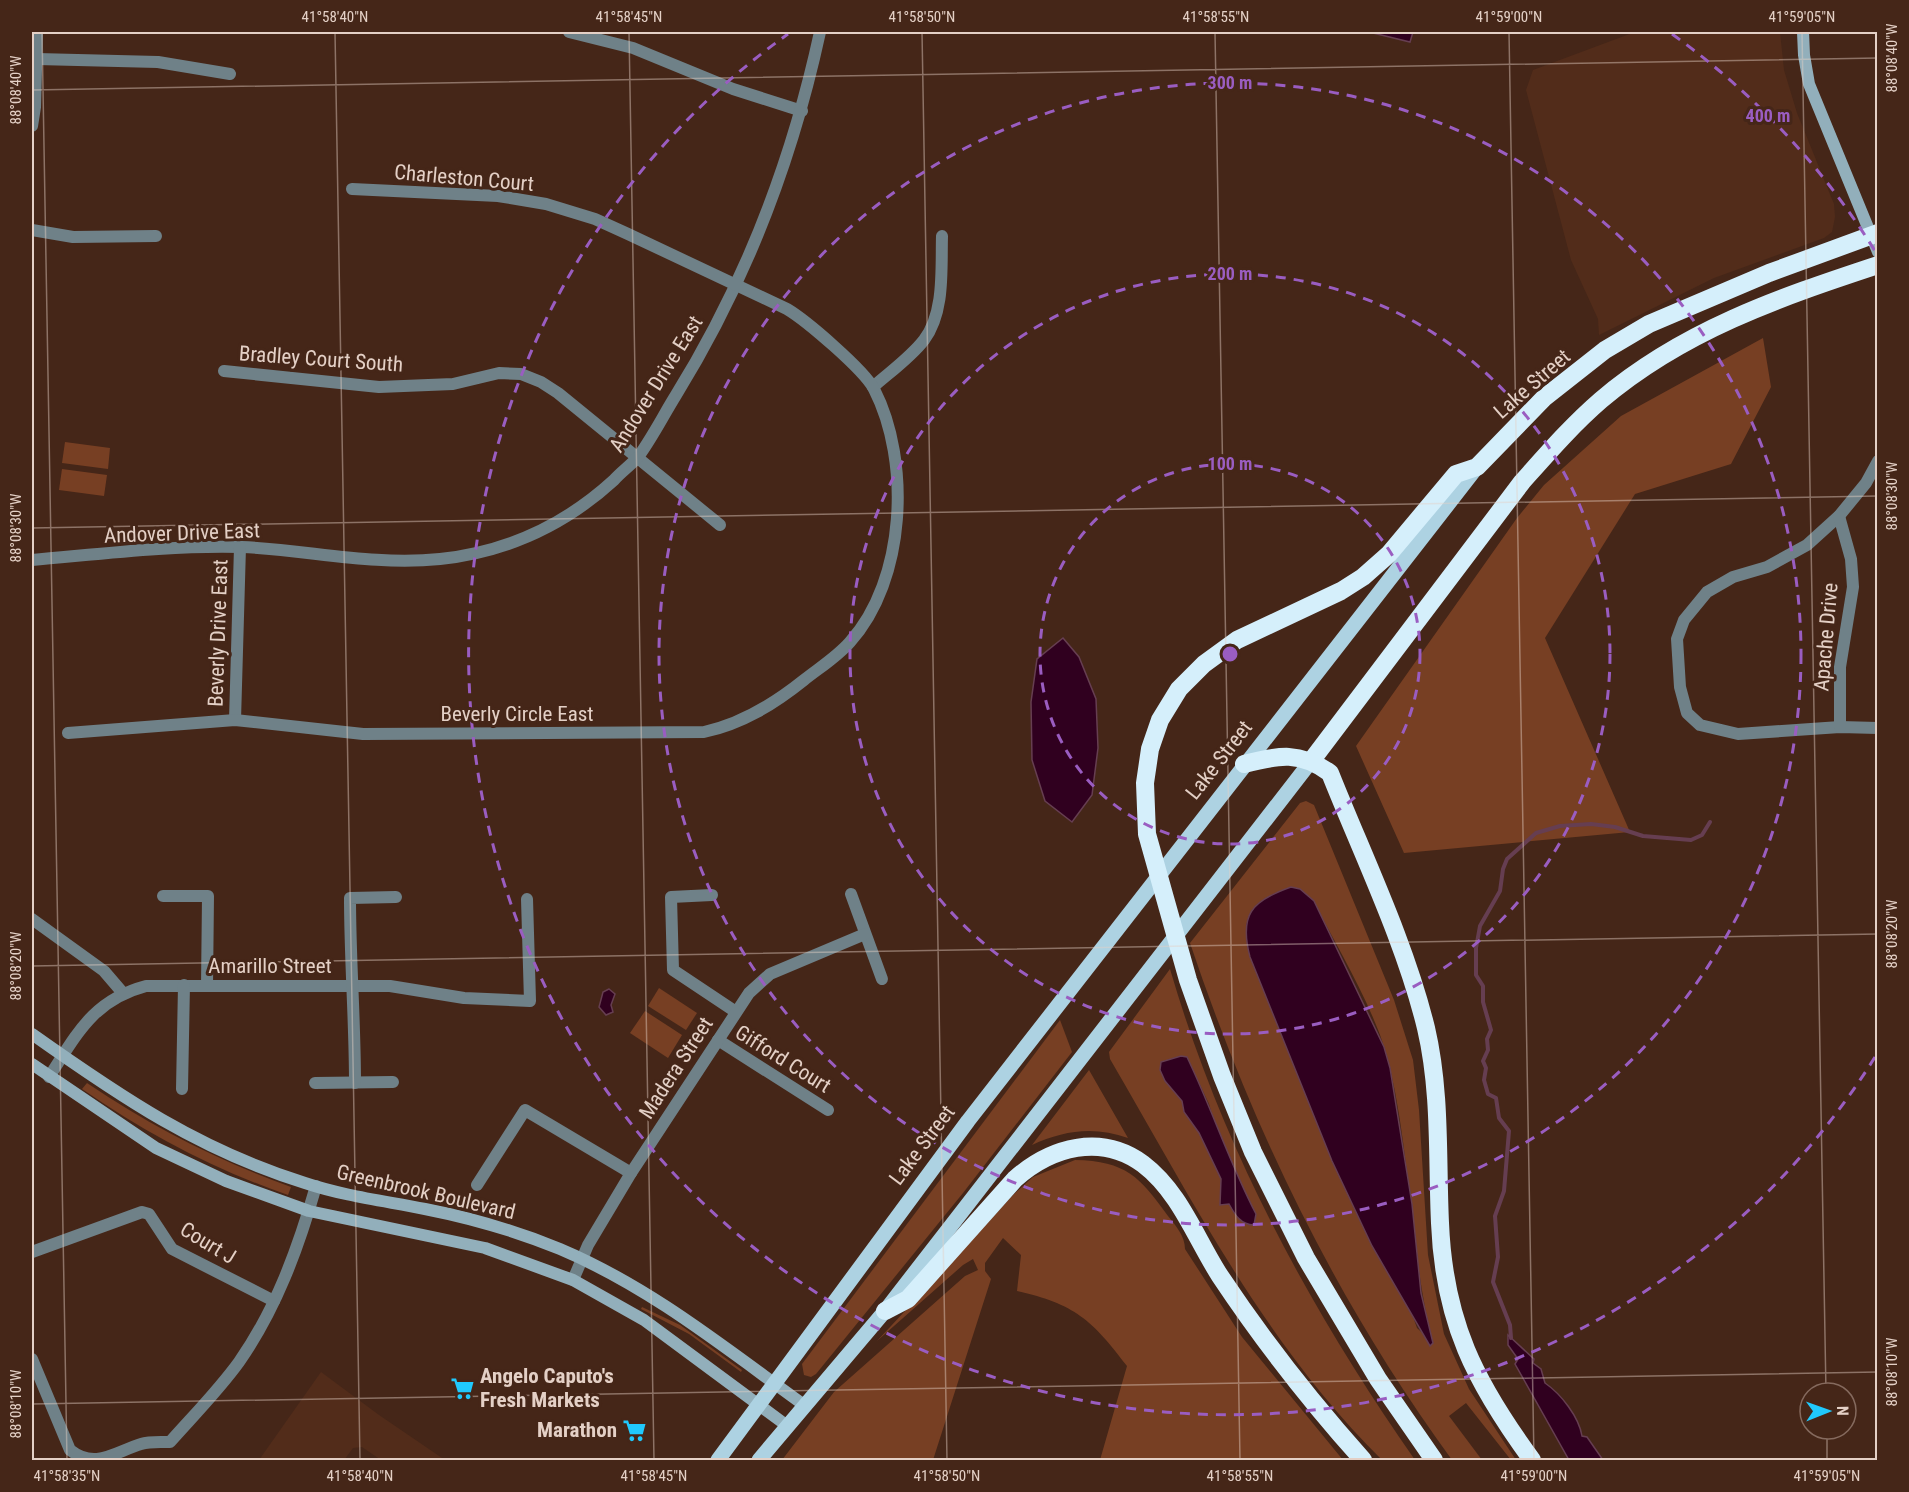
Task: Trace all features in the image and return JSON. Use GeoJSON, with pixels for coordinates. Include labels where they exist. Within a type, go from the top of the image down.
{"type":"FeatureCollection","features":[{"type":"Feature","properties":{"kind":"highway","name":"Lake Street"},"geometry":{"type":"LineString","coordinates":[[1477,467],[1544,398],[1605,350],[1648,324],[1769,273],[1874,234]]}},
{"type":"Feature","properties":{"kind":"highway"},"geometry":{"type":"LineString","coordinates":[[1312,760],[1522,482],[1558,441],[1601,400],[1649,364],[1725,320],[1781,297],[1878,265]]}},
{"type":"Feature","properties":{"kind":"highway"},"geometry":{"type":"LineString","coordinates":[[1434,1461],[1378,1379],[1312,1268],[1253,1152],[1222,1076],[1188,980],[1147,834],[1145,783],[1150,749],[1160,720],[1179,689],[1204,663],[1237,640],[1341,591],[1363,578],[1389,554],[1455,474],[1477,467]]}},
{"type":"Feature","properties":{"kind":"highway"},"geometry":{"type":"LineString","coordinates":[[1244,764],[1268,757],[1312,760],[1330,773],[1411,976],[1426,1030],[1436,1092],[1440,1226],[1444,1272],[1462,1342],[1474,1371],[1494,1406],[1532,1461]]}},
{"type":"Feature","properties":{"kind":"highway"},"geometry":{"type":"LineString","coordinates":[[885,1311],[908,1299],[1015,1179],[1033,1162],[1053,1152],[1077,1146],[1097,1146],[1121,1152],[1142,1164],[1168,1188],[1219,1274],[1269,1348],[1309,1400],[1363,1461]]}},
{"type":"Feature","properties":{"kind":"main road"},"geometry":{"type":"LineString","coordinates":[[1803,32],[1809,84],[1874,234],[1878,252]]}},
{"type":"Feature","properties":{"kind":"main road","name":"Lake Street"},"geometry":{"type":"LineString","coordinates":[[718,1461],[968,1121],[1477,467]]}},
{"type":"Feature","properties":{"kind":"main road"},"geometry":{"type":"LineString","coordinates":[[759,1461],[786,1425],[885,1311],[1312,760]]}},
{"type":"Feature","properties":{"kind":"main road","name":"Greenbrook Boulevard"},"geometry":{"type":"LineString","coordinates":[[32,1034],[125,1099],[182,1133],[262,1169],[316,1186],[469,1219],[512,1231],[582,1259],[663,1303],[804,1405]]}},
{"type":"Feature","properties":{"kind":"main road","name":"Greenbrook Boulevard"},"geometry":{"type":"LineString","coordinates":[[32,1064],[156,1148],[226,1181],[309,1211],[452,1239],[573,1280],[644,1320],[786,1425]]}},
{"type":"Feature","properties":{"kind":"street"},"geometry":{"type":"LineString","coordinates":[[32,126],[37,32]]}},
{"type":"Feature","properties":{"kind":"street"},"geometry":{"type":"LineString","coordinates":[[569,32],[633,48],[733,89],[802,111]]}},
{"type":"Feature","properties":{"kind":"street","name":"Andover Drive East"},"geometry":{"type":"LineString","coordinates":[[32,560],[164,549],[240,547],[391,562],[441,559],[492,549],[536,534],[590,501],[637,458],[695,364],[736,285],[776,192],[802,111],[820,32]]}},
{"type":"Feature","properties":{"kind":"street"},"geometry":{"type":"LineString","coordinates":[[37,59],[158,62],[230,74]]}},
{"type":"Feature","properties":{"kind":"street","name":"Charleston Court"},"geometry":{"type":"LineString","coordinates":[[352,189],[488,195],[546,204],[595,219],[809,322],[873,387]]}},
{"type":"Feature","properties":{"kind":"street"},"geometry":{"type":"LineString","coordinates":[[32,230],[73,237],[156,237]]}},
{"type":"Feature","properties":{"kind":"street"},"geometry":{"type":"LineString","coordinates":[[873,387],[924,340],[932,325],[938,308],[942,236]]}},
{"type":"Feature","properties":{"kind":"street","name":"Bradley Court South"},"geometry":{"type":"LineString","coordinates":[[224,371],[379,387],[453,384],[500,373],[521,374],[541,382],[558,393],[720,525]]}},
{"type":"Feature","properties":{"kind":"street","name":"Beverly Circle East"},"geometry":{"type":"LineString","coordinates":[[68,733],[235,720],[363,734],[691,734],[715,730],[740,721],[790,691],[851,642],[871,609],[885,574],[897,522],[900,487],[896,451],[873,387]]}},
{"type":"Feature","properties":{"kind":"street"},"geometry":{"type":"LineString","coordinates":[[1878,461],[1862,489],[1839,516],[1807,544],[1767,567],[1733,577],[1707,592],[1684,620],[1677,639],[1680,687],[1687,713],[1700,725],[1738,734],[1840,727],[1878,728]]}},
{"type":"Feature","properties":{"kind":"street","name":"Apache Drive"},"geometry":{"type":"LineString","coordinates":[[1839,516],[1851,559],[1853,587],[1840,667],[1840,727]]}},
{"type":"Feature","properties":{"kind":"street","name":"Beverly Drive East"},"geometry":{"type":"LineString","coordinates":[[235,720],[240,547]]}},
{"type":"Feature","properties":{"kind":"street"},"geometry":{"type":"LineString","coordinates":[[851,894],[882,979]]}},
{"type":"Feature","properties":{"kind":"street"},"geometry":{"type":"LineString","coordinates":[[712,895],[671,897],[673,970],[736,1012]]}},
{"type":"Feature","properties":{"kind":"street"},"geometry":{"type":"LineString","coordinates":[[163,896],[208,896],[207,986]]}},
{"type":"Feature","properties":{"kind":"street"},"geometry":{"type":"LineString","coordinates":[[355,1083],[350,898],[396,897]]}},
{"type":"Feature","properties":{"kind":"street","name":"Amarillo Street"},"geometry":{"type":"LineString","coordinates":[[49,1077],[89,1019],[104,1004],[122,992],[146,986],[390,986],[464,998],[530,1001],[527,899]]}},
{"type":"Feature","properties":{"kind":"street"},"geometry":{"type":"LineString","coordinates":[[32,919],[104,970],[122,992]]}},
{"type":"Feature","properties":{"kind":"street","name":"Madera Street"},"geometry":{"type":"LineString","coordinates":[[573,1280],[582,1259],[631,1173],[749,993],[770,974],[866,934]]}},
{"type":"Feature","properties":{"kind":"street"},"geometry":{"type":"LineString","coordinates":[[182,1089],[183,985]]}},
{"type":"Feature","properties":{"kind":"street","name":"Gifford Court"},"geometry":{"type":"LineString","coordinates":[[717,1040],[828,1110]]}},
{"type":"Feature","properties":{"kind":"street"},"geometry":{"type":"LineString","coordinates":[[315,1083],[393,1082]]}},
{"type":"Feature","properties":{"kind":"street"},"geometry":{"type":"LineString","coordinates":[[477,1185],[525,1110],[631,1173]]}},
{"type":"Feature","properties":{"kind":"street"},"geometry":{"type":"LineString","coordinates":[[32,1359],[70,1450],[81,1458],[98,1460],[144,1443],[170,1442],[233,1370],[274,1301],[288,1274],[316,1186]]}},
{"type":"Feature","properties":{"kind":"street","name":"Court J"},"geometry":{"type":"LineString","coordinates":[[32,1252],[142,1212],[149,1214],[172,1249],[274,1301]]}},
{"type":"Feature","properties":{"kind":"shaded area"},"geometry":{"type":"Polygon","coordinates":[[[1369,32],[1413,32],[1410,42],[1369,32]]]}},
{"type":"Feature","properties":{"kind":"shaded area"},"geometry":{"type":"Polygon","coordinates":[[[1635,32],[1780,32],[1784,70],[1797,113],[1834,204],[1835,217],[1832,232],[1824,238],[1714,278],[1599,335],[1598,319],[1571,260],[1526,90],[1533,70],[1635,32]]]}},
{"type":"Feature","properties":{"kind":"shaded area"},"geometry":{"type":"Polygon","coordinates":[[[1763,338],[1771,387],[1731,464],[1635,494],[1545,638],[1630,832],[1404,853],[1356,746],[1517,518],[1544,485],[1621,416],[1763,338]]]}},
{"type":"Feature","properties":{"kind":"shaded area"},"geometry":{"type":"Polygon","coordinates":[[[65,442],[110,448],[108,469],[62,463],[65,442]]]}},
{"type":"Feature","properties":{"kind":"shaded area"},"geometry":{"type":"Polygon","coordinates":[[[62,469],[107,475],[104,496],[59,490],[62,469]]]}},
{"type":"Feature","properties":{"kind":"shaded area"},"geometry":{"type":"Polygon","coordinates":[[[1063,638],[1079,657],[1096,699],[1098,748],[1092,795],[1072,822],[1045,801],[1032,760],[1031,702],[1037,659],[1063,638]]]}},
{"type":"Feature","properties":{"kind":"shaded area"},"geometry":{"type":"Polygon","coordinates":[[[1306,801],[1314,805],[1394,1000],[1413,1060],[1419,1110],[1428,1255],[1444,1334],[1469,1389],[1516,1460],[1511,1460],[1466,1403],[1449,1416],[1482,1460],[1452,1460],[1410,1400],[1335,1276],[1301,1212],[1241,1080],[1190,943],[1300,803],[1306,801]],[[1314,902],[1332,1161],[1372,1246],[1410,1308],[1417,1328],[1433,1343],[1425,1309],[1402,1136],[1390,1068],[1377,1026],[1314,902]]]}},
{"type":"Feature","properties":{"kind":"shaded area"},"geometry":{"type":"Polygon","coordinates":[[[1291,887],[1300,889],[1314,901],[1384,1047],[1390,1068],[1412,1204],[1421,1293],[1433,1343],[1430,1346],[1372,1246],[1332,1161],[1250,957],[1246,930],[1251,912],[1266,898],[1291,887]]]}},
{"type":"Feature","properties":{"kind":"shaded area"},"geometry":{"type":"Polygon","coordinates":[[[1170,969],[1215,1099],[1272,1224],[1339,1344],[1415,1460],[1382,1460],[1340,1416],[1302,1369],[1266,1320],[1201,1217],[1110,1059],[1109,1052],[1170,969]],[[1187,1057],[1182,1101],[1184,1112],[1199,1133],[1221,1179],[1220,1205],[1240,1183],[1218,1135],[1209,1104],[1187,1057]]]}},
{"type":"Feature","properties":{"kind":"shaded area"},"geometry":{"type":"Polygon","coordinates":[[[659,988],[697,1013],[686,1030],[648,1006],[659,988]]]}},
{"type":"Feature","properties":{"kind":"shaded area"},"geometry":{"type":"Polygon","coordinates":[[[609,989],[615,994],[611,1005],[613,1012],[606,1015],[599,1007],[603,992],[609,989]]]}},
{"type":"Feature","properties":{"kind":"shaded area"},"geometry":{"type":"Polygon","coordinates":[[[645,1011],[682,1035],[668,1058],[630,1033],[645,1011]]]}},
{"type":"Feature","properties":{"kind":"shaded area"},"geometry":{"type":"Polygon","coordinates":[[[1060,1020],[1072,1052],[963,1193],[816,1374],[811,1377],[804,1375],[802,1364],[1060,1020]]]}},
{"type":"Feature","properties":{"kind":"shaded area"},"geometry":{"type":"Polygon","coordinates":[[[1181,1056],[1187,1057],[1256,1214],[1254,1225],[1242,1221],[1229,1204],[1220,1205],[1221,1179],[1199,1133],[1184,1112],[1182,1101],[1165,1081],[1160,1070],[1161,1062],[1181,1056]]]}},
{"type":"Feature","properties":{"kind":"shaded area"},"geometry":{"type":"Polygon","coordinates":[[[1089,1070],[1128,1138],[1104,1132],[1080,1131],[1056,1136],[1032,1145],[1089,1070]]]}},
{"type":"Feature","properties":{"kind":"shaded area"},"geometry":{"type":"Polygon","coordinates":[[[87,1083],[136,1114],[186,1141],[237,1166],[291,1187],[288,1195],[233,1174],[181,1149],[131,1121],[82,1089],[87,1083]]]}},
{"type":"Feature","properties":{"kind":"shaded area"},"geometry":{"type":"Polygon","coordinates":[[[1075,1160],[1092,1161],[1119,1168],[1140,1181],[1149,1191],[1180,1231],[1185,1249],[1242,1337],[1343,1460],[1100,1460],[1127,1366],[1092,1325],[1081,1316],[1054,1302],[1017,1291],[1021,1255],[1003,1238],[985,1263],[985,1271],[991,1279],[933,1460],[782,1460],[834,1392],[965,1276],[978,1270],[973,1259],[963,1265],[877,1341],[1014,1194],[1033,1177],[1075,1160]]]}},
{"type":"Feature","properties":{"kind":"shaded area"},"geometry":{"type":"Polygon","coordinates":[[[642,1307],[680,1325],[742,1370],[741,1372],[689,1334],[641,1309],[642,1307]]]}},
{"type":"Feature","properties":{"kind":"shaded area"},"geometry":{"type":"Polygon","coordinates":[[[1508,1335],[1534,1359],[1533,1363],[1541,1369],[1545,1383],[1568,1406],[1577,1421],[1582,1436],[1587,1437],[1603,1460],[1569,1460],[1515,1364],[1518,1359],[1508,1345],[1508,1335]]]}},
{"type":"Feature","properties":{"kind":"shaded area"},"geometry":{"type":"Polygon","coordinates":[[[321,1372],[445,1460],[381,1460],[362,1447],[353,1448],[344,1460],[259,1460],[321,1372]]]}},
{"type":"Feature","properties":{"kind":"waterway"},"geometry":{"type":"LineString","coordinates":[[1511,1338],[1510,1325],[1493,1282],[1498,1257],[1495,1216],[1504,1191],[1509,1131],[1499,1118],[1496,1098],[1488,1094],[1484,1080],[1486,1068],[1483,1061],[1488,1050],[1487,1039],[1491,1030],[1483,1002],[1483,986],[1476,975],[1476,948],[1480,926],[1500,891],[1507,859],[1536,833],[1560,826],[1591,824],[1615,827],[1643,836],[1691,840],[1702,835],[1710,822]]}},
{"type":"Feature","properties":{"kind":"place","name":"Angelo Caputo's Fresh Markets"},"geometry":{"type":"Point","coordinates":[462,1388]}},
{"type":"Feature","properties":{"kind":"place","name":"Marathon"},"geometry":{"type":"Point","coordinates":[635,1430]}}]}
